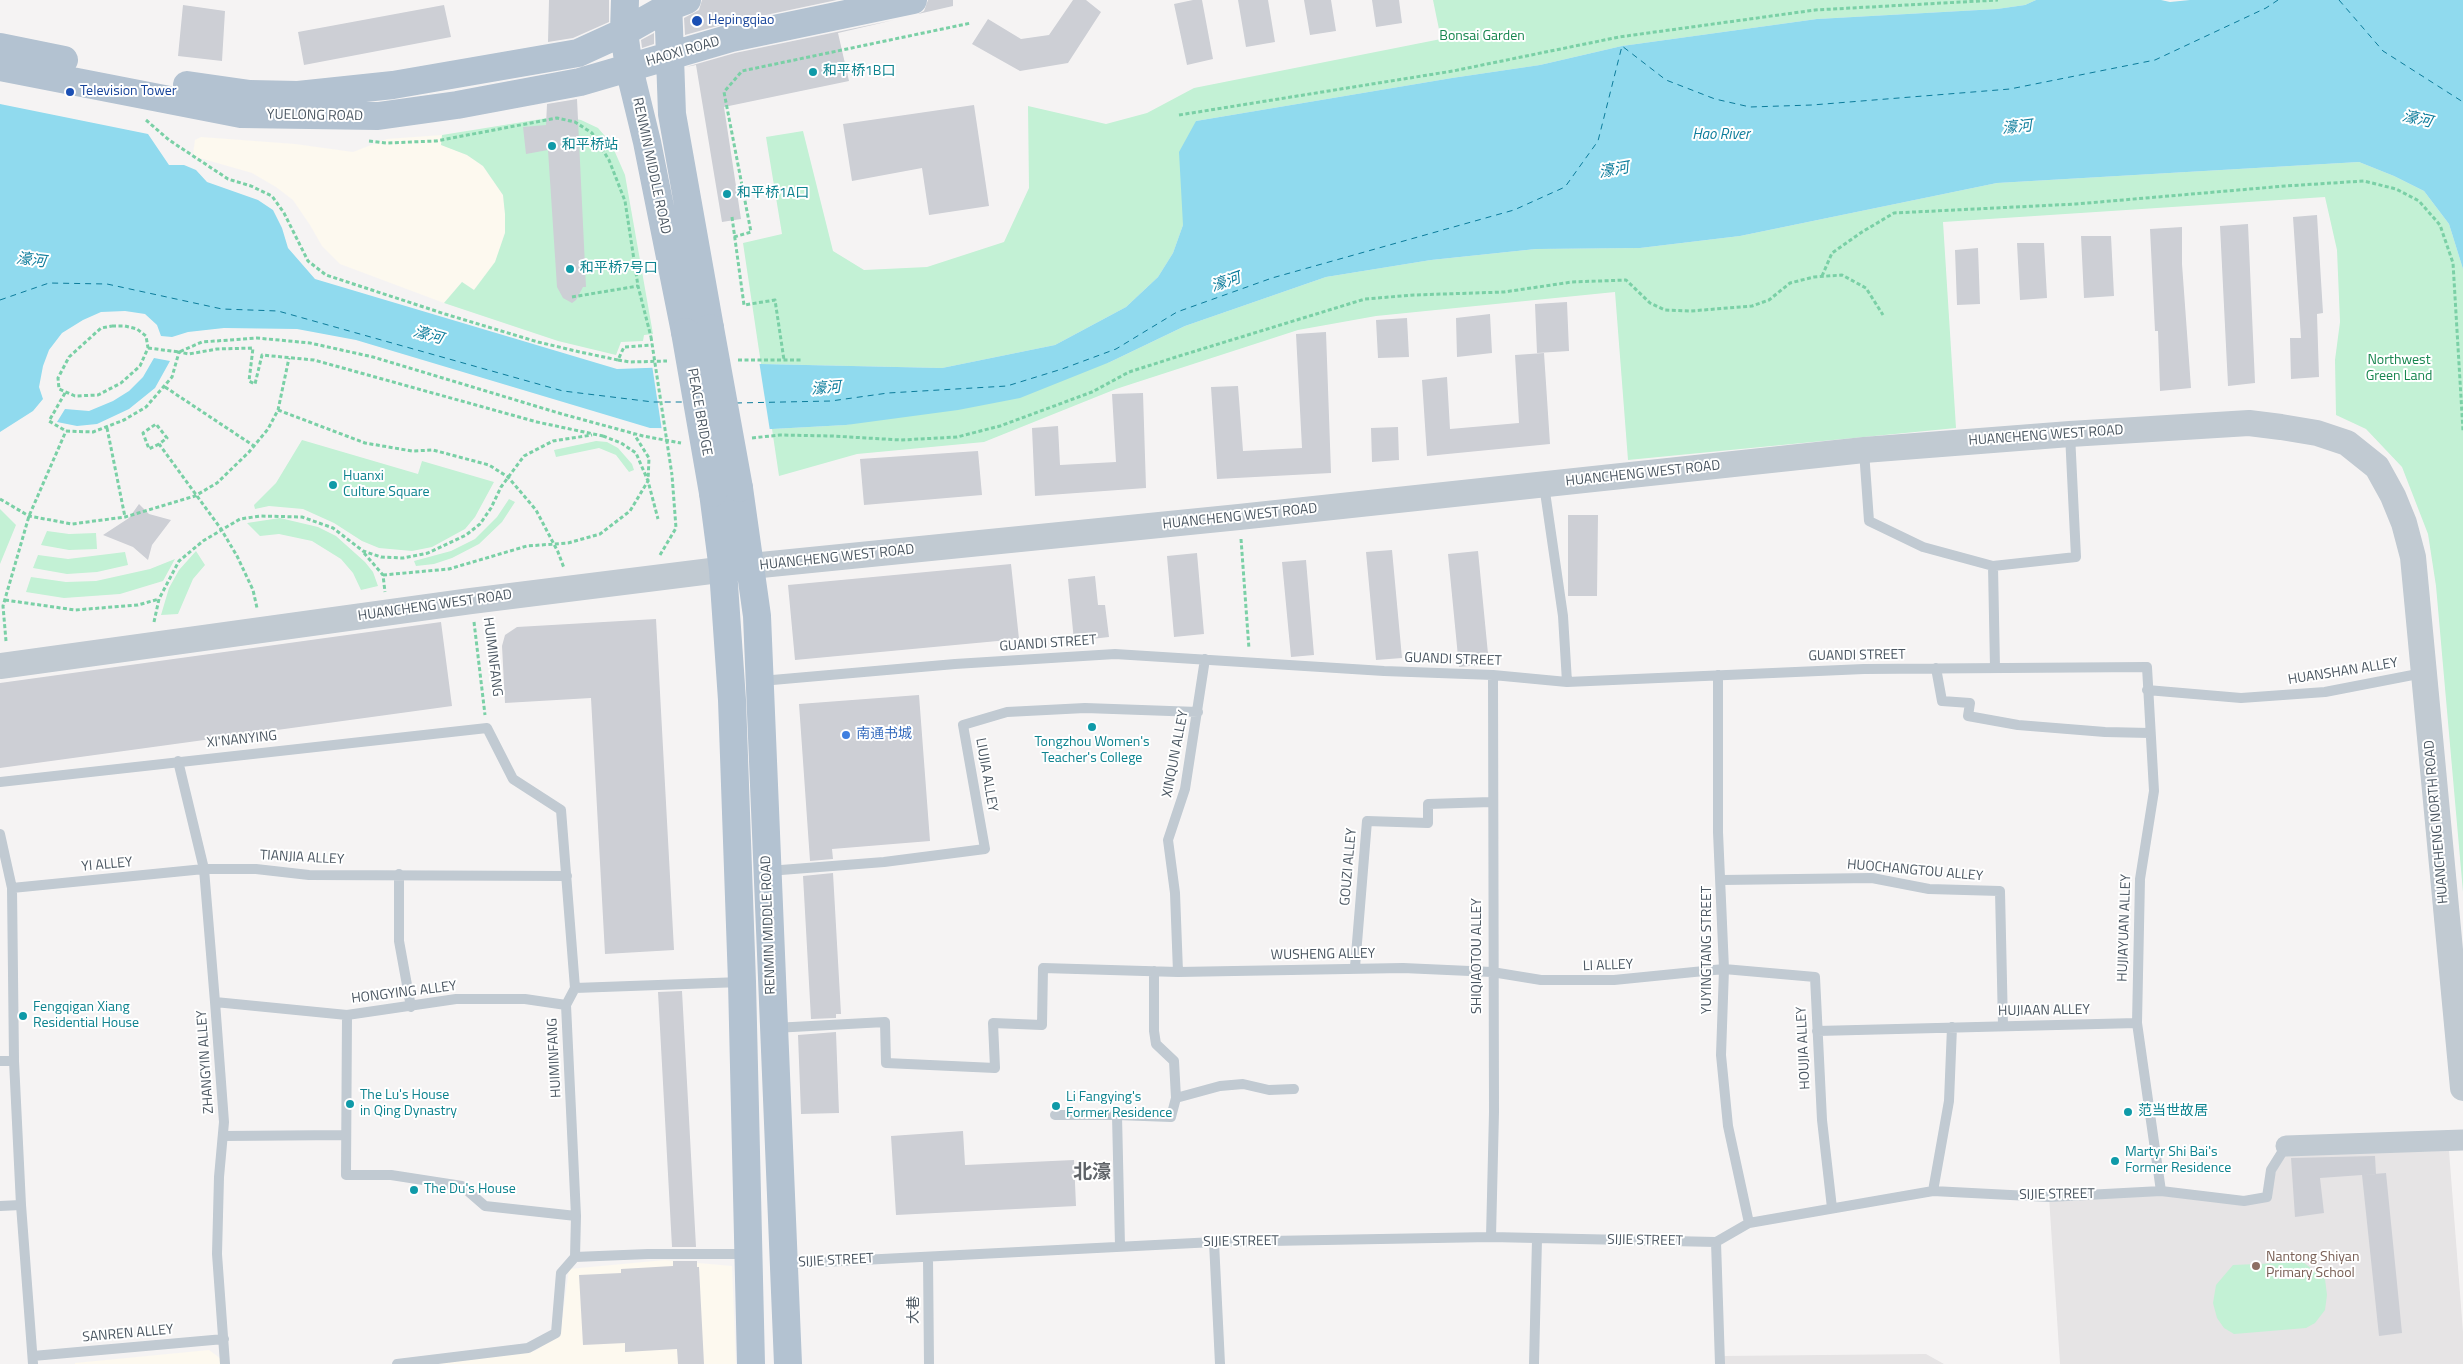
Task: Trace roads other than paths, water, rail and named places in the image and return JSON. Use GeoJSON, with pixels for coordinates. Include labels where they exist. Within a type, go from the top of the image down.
{"type":"FeatureCollection","features":[{"type":"Feature","properties":{"kind":"main road","name":"RENMIN MIDDLE ROAD"},"geometry":{"type":"LineString","coordinates":[[625,0],[624,32],[629,68],[698,330]]}},
{"type":"Feature","properties":{"kind":"main road","name":"HAOXI ROAD"},"geometry":{"type":"LineString","coordinates":[[629,68],[731,38],[913,0]]}},
{"type":"Feature","properties":{"kind":"main road","name":"RENMIN MIDDLE ROAD"},"geometry":{"type":"LineString","coordinates":[[674,2],[670,56],[672,114],[698,330]]}},
{"type":"Feature","properties":{"kind":"main road"},"geometry":{"type":"LineString","coordinates":[[624,32],[674,2]]}},
{"type":"Feature","properties":{"kind":"main road","name":"YUELONG ROAD"},"geometry":{"type":"LineString","coordinates":[[0,47],[213,91],[298,95],[392,85],[578,53],[624,32]]}},
{"type":"Feature","properties":{"kind":"main road","name":"YUELONG ROAD"},"geometry":{"type":"LineString","coordinates":[[0,67],[240,114],[298,116],[378,116],[457,105],[580,82],[629,68]]}},
{"type":"Feature","properties":{"kind":"main road"},"geometry":{"type":"LineString","coordinates":[[698,330],[726,490]]}},
{"type":"Feature","properties":{"kind":"main road","name":"RENMIN MIDDLE ROAD"},"geometry":{"type":"LineString","coordinates":[[726,490],[750,566],[757,616],[788,1364]]}},
{"type":"Feature","properties":{"kind":"main road","name":"RENMIN MIDDLE ROAD"},"geometry":{"type":"LineString","coordinates":[[726,490],[723,570],[732,700],[742,982],[750,1254],[751,1364]]}},
{"type":"Feature","properties":{"kind":"street","name":"HUANCHENG WEST ROAD"},"geometry":{"type":"LineString","coordinates":[[3,654],[471,601],[750,566],[1239,517],[1864,450],[2070,434],[2249,423],[2317,434],[2347,443],[2377,467],[2397,506],[2413,557]]}},
{"type":"Feature","properties":{"kind":"street","name":"HUANCHENG NORTH ROAD"},"geometry":{"type":"LineString","coordinates":[[2413,557],[2463,1088]]}},
{"type":"Feature","properties":{"kind":"street","name":"SIJIE STREET"},"geometry":{"type":"LineString","coordinates":[[2286,1146],[2463,1140]]}},
{"type":"Feature","properties":{"kind":"lane"},"geometry":{"type":"LineString","coordinates":[[1864,450],[1869,522],[1923,547],[1993,566],[2076,556],[2070,434]]}},
{"type":"Feature","properties":{"kind":"lane"},"geometry":{"type":"LineString","coordinates":[[1544,485],[1564,616],[1567,682]]}},
{"type":"Feature","properties":{"kind":"lane"},"geometry":{"type":"LineString","coordinates":[[1993,566],[1996,668]]}},
{"type":"Feature","properties":{"kind":"lane","name":"GUANDI STREET"},"geometry":{"type":"LineString","coordinates":[[760,681],[955,664],[1115,654],[1384,672],[1492,675],[1567,682],[1936,668],[2147,667]]}},
{"type":"Feature","properties":{"kind":"lane","name":"XINQUN ALLEY"},"geometry":{"type":"LineString","coordinates":[[1178,972],[1175,893],[1168,840],[1186,789],[1205,659]]}},
{"type":"Feature","properties":{"kind":"lane","name":"HUJIAYUAN ALLEY"},"geometry":{"type":"LineString","coordinates":[[2147,667],[2154,791],[2140,879],[2137,1023],[2162,1191]]}},
{"type":"Feature","properties":{"kind":"lane"},"geometry":{"type":"LineString","coordinates":[[1936,668],[1942,701],[1970,703],[1968,716],[2018,725],[2105,732],[2150,732]]}},
{"type":"Feature","properties":{"kind":"lane","name":"HUANSHAN ALLEY"},"geometry":{"type":"LineString","coordinates":[[2147,690],[2241,698],[2324,692],[2423,673]]}},
{"type":"Feature","properties":{"kind":"lane","name":"SHIQIAOTOU ALLEY"},"geometry":{"type":"LineString","coordinates":[[1491,1237],[1494,1112],[1491,802],[1492,675]]}},
{"type":"Feature","properties":{"kind":"lane","name":"YUYINGTANG STREET"},"geometry":{"type":"LineString","coordinates":[[1718,675],[1718,832],[1722,880],[1724,969],[1721,1055],[1728,1126],[1749,1223]]}},
{"type":"Feature","properties":{"kind":"lane","name":"LIUJIA ALLEY"},"geometry":{"type":"LineString","coordinates":[[768,871],[884,862],[985,849],[963,725],[1007,712],[1085,708],[1198,712]]}},
{"type":"Feature","properties":{"kind":"lane","name":"XI'NANYING"},"geometry":{"type":"LineString","coordinates":[[0,782],[487,728],[513,780],[561,810],[566,876]]}},
{"type":"Feature","properties":{"kind":"lane","name":"ZHANGYIN ALLEY"},"geometry":{"type":"LineString","coordinates":[[178,761],[204,870],[215,1002],[223,1113],[217,1254],[225,1364]]}},
{"type":"Feature","properties":{"kind":"lane","name":"GOUZI ALLEY"},"geometry":{"type":"LineString","coordinates":[[1355,967],[1367,821],[1428,823],[1428,804],[1491,802]]}},
{"type":"Feature","properties":{"kind":"lane"},"geometry":{"type":"LineString","coordinates":[[0,834],[12,888],[14,1061],[21,1205],[33,1360]]}},
{"type":"Feature","properties":{"kind":"lane","name":"TIANJIA ALLEY"},"geometry":{"type":"LineString","coordinates":[[204,870],[256,870],[309,875],[566,876]]}},
{"type":"Feature","properties":{"kind":"lane","name":"YI ALLEY"},"geometry":{"type":"LineString","coordinates":[[12,888],[204,870]]}},
{"type":"Feature","properties":{"kind":"lane"},"geometry":{"type":"LineString","coordinates":[[399,874],[398,941],[412,1007]]}},
{"type":"Feature","properties":{"kind":"lane"},"geometry":{"type":"LineString","coordinates":[[566,876],[575,988],[742,982]]}},
{"type":"Feature","properties":{"kind":"lane","name":"HUOCHANGTOU ALLEY"},"geometry":{"type":"LineString","coordinates":[[1722,880],[1872,878],[1929,889],[2000,891],[2002,1026]]}},
{"type":"Feature","properties":{"kind":"lane","name":"WUSHENG ALLEY"},"geometry":{"type":"LineString","coordinates":[[773,1028],[885,1022],[886,1063],[995,1068],[993,1023],[1042,1025],[1043,968],[1178,972],[1355,967],[1492,972]]}},
{"type":"Feature","properties":{"kind":"lane","name":"LI ALLEY"},"geometry":{"type":"LineString","coordinates":[[1492,972],[1541,980],[1614,980],[1724,969]]}},
{"type":"Feature","properties":{"kind":"lane","name":"HOUJIA ALLEY"},"geometry":{"type":"LineString","coordinates":[[1724,969],[1815,977],[1822,1120],[1832,1208]]}},
{"type":"Feature","properties":{"kind":"lane"},"geometry":{"type":"LineString","coordinates":[[1055,1115],[1171,1117],[1176,1098],[1174,1061],[1156,1044],[1154,1031],[1154,971]]}},
{"type":"Feature","properties":{"kind":"lane","name":"HUIMINFANG"},"geometry":{"type":"LineString","coordinates":[[575,988],[566,1005],[576,1216],[575,1257]]}},
{"type":"Feature","properties":{"kind":"lane","name":"HONGYING ALLEY"},"geometry":{"type":"LineString","coordinates":[[215,1002],[347,1015],[412,1007],[456,999],[525,999],[566,1005]]}},
{"type":"Feature","properties":{"kind":"lane"},"geometry":{"type":"LineString","coordinates":[[347,1015],[346,1175],[391,1175],[462,1186],[485,1206],[576,1216]]}},
{"type":"Feature","properties":{"kind":"lane","name":"HUJIAAN ALLEY"},"geometry":{"type":"LineString","coordinates":[[1817,1031],[2137,1023]]}},
{"type":"Feature","properties":{"kind":"lane"},"geometry":{"type":"LineString","coordinates":[[1933,1191],[1949,1101],[1952,1027]]}},
{"type":"Feature","properties":{"kind":"lane"},"geometry":{"type":"LineString","coordinates":[[0,1061],[14,1061]]}},
{"type":"Feature","properties":{"kind":"lane"},"geometry":{"type":"LineString","coordinates":[[1176,1098],[1220,1086],[1243,1084],[1269,1090],[1294,1089]]}},
{"type":"Feature","properties":{"kind":"lane"},"geometry":{"type":"LineString","coordinates":[[1117,1115],[1120,1246]]}},
{"type":"Feature","properties":{"kind":"lane"},"geometry":{"type":"LineString","coordinates":[[223,1136],[346,1136]]}},
{"type":"Feature","properties":{"kind":"lane","name":"SIJIE STREET"},"geometry":{"type":"LineString","coordinates":[[783,1264],[1214,1242],[1491,1237],[1716,1242],[1749,1223],[1933,1191],[2049,1197],[2162,1191],[2244,1201],[2267,1197],[2271,1170],[2286,1146]]}},
{"type":"Feature","properties":{"kind":"lane"},"geometry":{"type":"LineString","coordinates":[[0,1206],[21,1205]]}},
{"type":"Feature","properties":{"kind":"lane"},"geometry":{"type":"LineString","coordinates":[[1534,1364],[1537,1239]]}},
{"type":"Feature","properties":{"kind":"lane"},"geometry":{"type":"LineString","coordinates":[[1214,1242],[1220,1364]]}},
{"type":"Feature","properties":{"kind":"lane"},"geometry":{"type":"LineString","coordinates":[[1716,1242],[1720,1364]]}},
{"type":"Feature","properties":{"kind":"lane"},"geometry":{"type":"LineString","coordinates":[[398,1364],[528,1348],[556,1333],[561,1273],[575,1257],[648,1254],[750,1254]]}},
{"type":"Feature","properties":{"kind":"lane","name":"大巷"},"geometry":{"type":"LineString","coordinates":[[928,1256],[929,1364]]}},
{"type":"Feature","properties":{"kind":"lane","name":"SANREN ALLEY"},"geometry":{"type":"LineString","coordinates":[[33,1360],[224,1339]]}},
{"type":"Feature","properties":{"kind":"water","name":"Hao River"},"geometry":{"type":"Polygon","coordinates":[[[2036,0],[2161,0],[2170,2],[2190,0],[2463,0],[2463,269],[2449,224],[2424,191],[2359,162],[1997,183],[1740,236],[1640,248],[1536,249],[1431,260],[1326,277],[1185,326],[1110,362],[1020,398],[958,410],[846,425],[772,429],[650,428],[356,340],[297,329],[224,328],[188,332],[172,337],[161,336],[157,325],[145,314],[125,311],[101,312],[62,333],[49,350],[43,366],[39,387],[43,399],[33,411],[0,432],[0,104],[148,134],[169,165],[184,165],[196,170],[207,182],[258,200],[273,210],[282,228],[288,248],[315,279],[617,369],[761,364],[942,368],[1055,345],[1126,307],[1158,277],[1173,253],[1183,225],[1179,152],[1196,121],[1540,65],[1622,46],[1817,19],[1997,9],[2025,5],[2036,0]]]}},
{"type":"Feature","properties":{"kind":"water"},"geometry":{"type":"Polygon","coordinates":[[[154,358],[170,361],[155,388],[129,409],[97,424],[77,426],[57,422],[65,409],[89,411],[113,401],[129,391],[143,377],[154,358]]]}},
{"type":"Feature","properties":{"kind":"place","name":"Hepingqiao"},"geometry":{"type":"Point","coordinates":[697,21]}},
{"type":"Feature","properties":{"kind":"place","name":"和平桥1B口"},"geometry":{"type":"Point","coordinates":[813,72]}},
{"type":"Feature","properties":{"kind":"place","name":"Television Tower"},"geometry":{"type":"Point","coordinates":[70,92]}},
{"type":"Feature","properties":{"kind":"place","name":"和平桥站"},"geometry":{"type":"Point","coordinates":[552,146]}},
{"type":"Feature","properties":{"kind":"place","name":"和平桥1A口"},"geometry":{"type":"Point","coordinates":[727,194]}},
{"type":"Feature","properties":{"kind":"place","name":"和平桥7号口"},"geometry":{"type":"Point","coordinates":[570,269]}},
{"type":"Feature","properties":{"kind":"place","name":"Huanxi Culture Square"},"geometry":{"type":"Point","coordinates":[333,485]}},
{"type":"Feature","properties":{"kind":"place","name":"Tongzhou Women's Teacher's College"},"geometry":{"type":"Point","coordinates":[1092,727]}},
{"type":"Feature","properties":{"kind":"place","name":"南通书城"},"geometry":{"type":"Point","coordinates":[846,735]}},
{"type":"Feature","properties":{"kind":"place","name":"Fengqigan Xiang Residential House"},"geometry":{"type":"Point","coordinates":[23,1016]}},
{"type":"Feature","properties":{"kind":"place","name":"The Lu's House in Qing Dynastry"},"geometry":{"type":"Point","coordinates":[350,1104]}},
{"type":"Feature","properties":{"kind":"place","name":"Li Fangying's Former Residence"},"geometry":{"type":"Point","coordinates":[1056,1106]}},
{"type":"Feature","properties":{"kind":"place","name":"范当世故居"},"geometry":{"type":"Point","coordinates":[2128,1112]}},
{"type":"Feature","properties":{"kind":"place","name":"Martyr Shi Bai's Former Residence"},"geometry":{"type":"Point","coordinates":[2115,1161]}},
{"type":"Feature","properties":{"kind":"place","name":"The Du's House"},"geometry":{"type":"Point","coordinates":[414,1190]}},
{"type":"Feature","properties":{"kind":"place","name":"Nantong Shiyan Primary School"},"geometry":{"type":"Point","coordinates":[2256,1266]}},
{"type":"Feature","properties":{"kind":"district","name":"北濠"},"geometry":{"type":"Point","coordinates":[1092,1173]}},
{"type":"Feature","properties":{"kind":"park label","name":"Bonsai Garden"},"geometry":{"type":"Point","coordinates":[1482,37]}},
{"type":"Feature","properties":{"kind":"park label","name":"Northwest Green Land"},"geometry":{"type":"Point","coordinates":[2399,370]}},
{"type":"Feature","properties":{"kind":"water label","name":"濠河"},"geometry":{"type":"Point","coordinates":[2417,120]}},
{"type":"Feature","properties":{"kind":"water label","name":"濠河"},"geometry":{"type":"Point","coordinates":[2017,128]}},
{"type":"Feature","properties":{"kind":"water label","name":"濠河"},"geometry":{"type":"Point","coordinates":[1614,171]}},
{"type":"Feature","properties":{"kind":"water label","name":"濠河"},"geometry":{"type":"Point","coordinates":[31,261]}},
{"type":"Feature","properties":{"kind":"water label","name":"濠河"},"geometry":{"type":"Point","coordinates":[1226,283]}},
{"type":"Feature","properties":{"kind":"water label","name":"濠河"},"geometry":{"type":"Point","coordinates":[428,336]}},
{"type":"Feature","properties":{"kind":"water label","name":"濠河"},"geometry":{"type":"Point","coordinates":[826,389]}}]}
